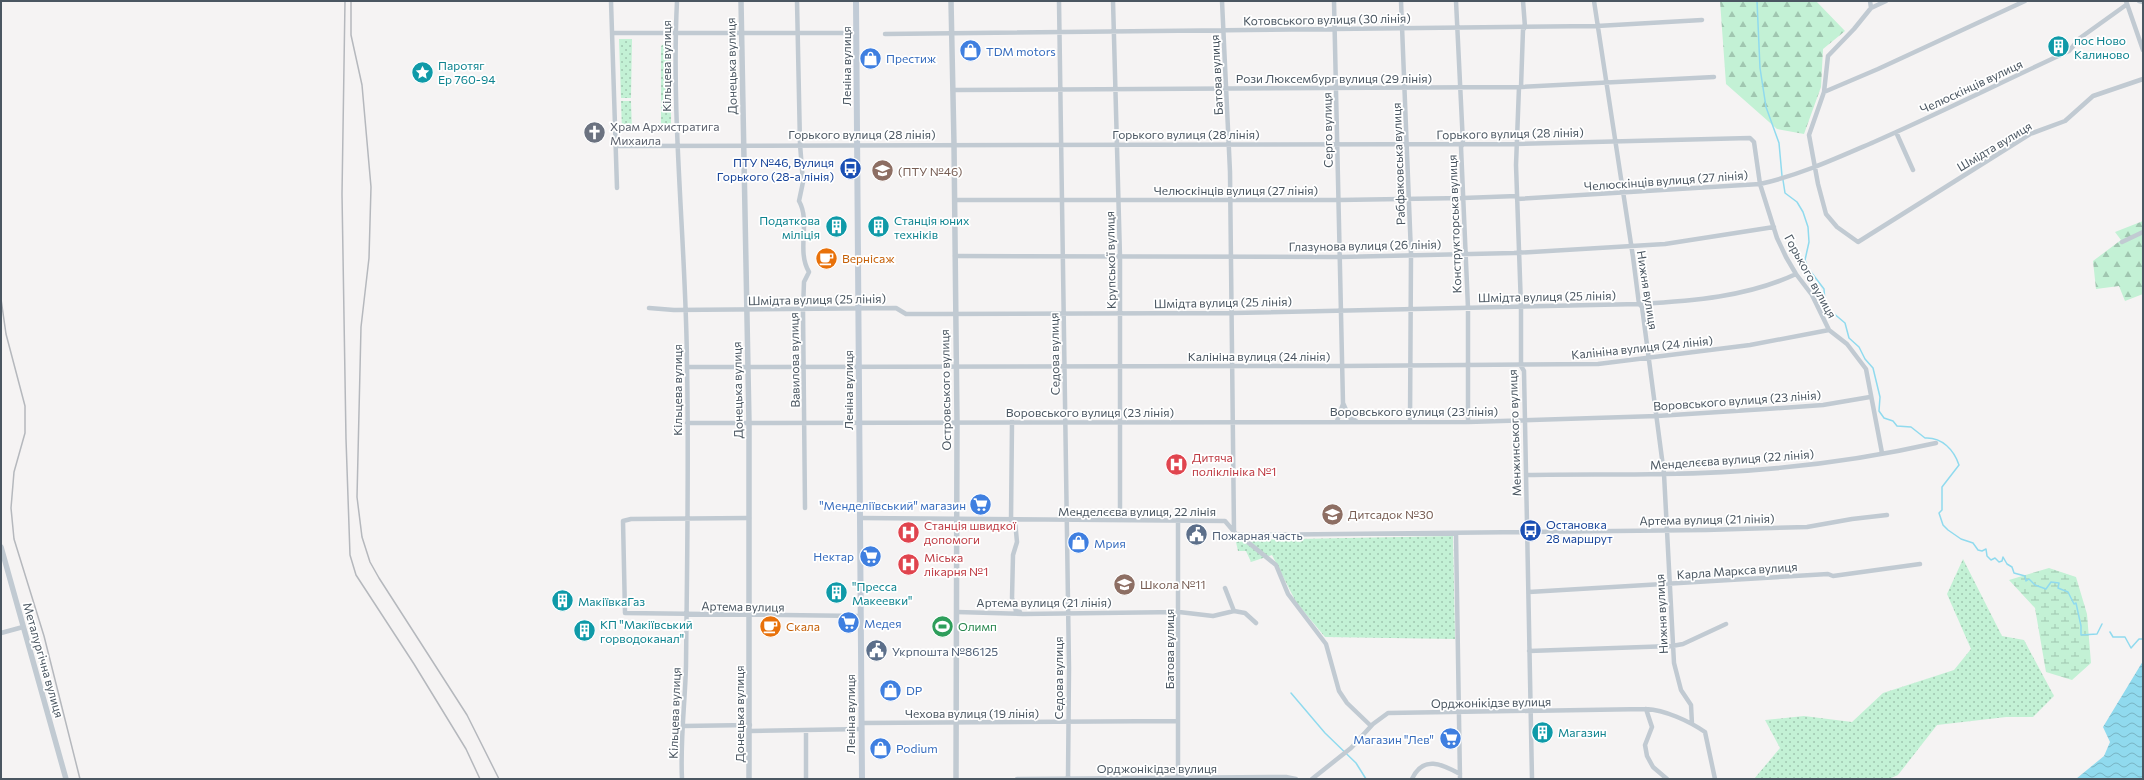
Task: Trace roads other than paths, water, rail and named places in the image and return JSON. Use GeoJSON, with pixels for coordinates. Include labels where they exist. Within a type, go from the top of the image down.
{"type":"FeatureCollection","features":[{"type":"Feature","properties":{"kind":"main road","name":"Леніна вулиця"},"geometry":{"type":"LineString","coordinates":[[856,1],[862,779]]}},
{"type":"Feature","properties":{"kind":"street"},"geometry":{"type":"LineString","coordinates":[[611,1],[617,188]]}},
{"type":"Feature","properties":{"kind":"street","name":"Кільцева вулиця"},"geometry":{"type":"LineString","coordinates":[[677,1],[677,145],[688,367],[686,667],[681,756],[682,779]]}},
{"type":"Feature","properties":{"kind":"street","name":"Донецька вулиця"},"geometry":{"type":"LineString","coordinates":[[741,1],[749,423],[749,779]]}},
{"type":"Feature","properties":{"kind":"street","name":"Вавилова вулиця"},"geometry":{"type":"LineString","coordinates":[[797,1],[800,144],[803,182],[799,201],[803,209],[803,262],[809,272],[804,282],[803,309],[805,508]]}},
{"type":"Feature","properties":{"kind":"street","name":"Островського вулиця"},"geometry":{"type":"LineString","coordinates":[[951,1],[957,423],[956,779]]}},
{"type":"Feature","properties":{"kind":"street","name":"Седова вулиця"},"geometry":{"type":"LineString","coordinates":[[1059,1],[1067,521],[1068,779]]}},
{"type":"Feature","properties":{"kind":"street","name":"Крупської вулиця"},"geometry":{"type":"LineString","coordinates":[[1113,1],[1120,257],[1120,520]]}},
{"type":"Feature","properties":{"kind":"street","name":"Батова вулиця"},"geometry":{"type":"LineString","coordinates":[[1222,1],[1229,144],[1233,312],[1234,532]]}},
{"type":"Feature","properties":{"kind":"street","name":"Серго вулиця"},"geometry":{"type":"LineString","coordinates":[[1334,1],[1343,403],[1337,422]]}},
{"type":"Feature","properties":{"kind":"street","name":"Рабфаковська вулиця"},"geometry":{"type":"LineString","coordinates":[[1401,1],[1411,254],[1410,422]]}},
{"type":"Feature","properties":{"kind":"street","name":"Конструкторська вулиця"},"geometry":{"type":"LineString","coordinates":[[1456,1],[1461,87],[1463,144],[1461,147],[1468,308],[1468,422]]}},
{"type":"Feature","properties":{"kind":"street","name":"Менжинського вулиця"},"geometry":{"type":"LineString","coordinates":[[1523,1],[1525,27],[1522,30],[1516,144],[1522,307],[1521,366],[1524,371],[1527,475],[1532,779]]}},
{"type":"Feature","properties":{"kind":"street","name":"Нижня вулиця"},"geometry":{"type":"LineString","coordinates":[[1594,1],[1639,304],[1642,307],[1657,416],[1664,474],[1668,531],[1672,646],[1677,680],[1681,690],[1691,705],[1692,724]]}},
{"type":"Feature","properties":{"kind":"street"},"geometry":{"type":"LineString","coordinates":[[1870,1],[1871,8]]}},
{"type":"Feature","properties":{"kind":"street"},"geometry":{"type":"LineString","coordinates":[[1814,168],[1809,135],[1824,92],[1828,56],[1854,30],[1871,8],[1886,1]]}},
{"type":"Feature","properties":{"kind":"street"},"geometry":{"type":"LineString","coordinates":[[1824,92],[1878,69],[2025,1]]}},
{"type":"Feature","properties":{"kind":"street"},"geometry":{"type":"LineString","coordinates":[[2139,1],[2143,2]]}},
{"type":"Feature","properties":{"kind":"street"},"geometry":{"type":"LineString","coordinates":[[2126,3],[2143,50]]}},
{"type":"Feature","properties":{"kind":"street","name":"Челюскінців вулиця"},"geometry":{"type":"LineString","coordinates":[[1814,168],[1896,132],[2069,51],[2080,38],[2126,3]]}},
{"type":"Feature","properties":{"kind":"street","name":"Котовського вулиця (30 лiнiя)"},"geometry":{"type":"LineString","coordinates":[[885,34],[1597,26],[1702,20]]}},
{"type":"Feature","properties":{"kind":"street"},"geometry":{"type":"LineString","coordinates":[[612,33],[676,32],[844,34]]}},
{"type":"Feature","properties":{"kind":"street","name":"Рози Люксембург вулиця (29 лiнiя)"},"geometry":{"type":"LineString","coordinates":[[953,90],[1520,87],[1606,84],[1714,77]]}},
{"type":"Feature","properties":{"kind":"street","name":"Шмідта вулиця"},"geometry":{"type":"LineString","coordinates":[[1814,168],[1826,214],[1838,227],[1858,242],[2030,134],[2065,122],[2093,96],[2143,79]]}},
{"type":"Feature","properties":{"kind":"street"},"geometry":{"type":"LineString","coordinates":[[1896,132],[1913,170]]}},
{"type":"Feature","properties":{"kind":"street","name":"Горького вулиця (28 лiнiя)"},"geometry":{"type":"LineString","coordinates":[[616,146],[744,144],[1516,144],[1750,138],[1754,142]]}},
{"type":"Feature","properties":{"kind":"street","name":"Горького вулиця"},"geometry":{"type":"LineString","coordinates":[[1754,142],[1760,184],[1774,227],[1786,257],[1796,274],[1812,295],[1829,330],[1847,344],[1866,368],[1869,378],[1870,397],[1882,453]]}},
{"type":"Feature","properties":{"kind":"street","name":"Челюскінців вулиця (27 лiнiя)"},"geometry":{"type":"LineString","coordinates":[[954,200],[1339,200],[1517,197],[1760,184],[1814,168]]}},
{"type":"Feature","properties":{"kind":"street","name":"Глазунова вулиця (26 лiнiя)"},"geometry":{"type":"LineString","coordinates":[[955,256],[1340,257],[1466,252],[1520,252],[1665,244],[1774,227]]}},
{"type":"Feature","properties":{"kind":"street"},"geometry":{"type":"LineString","coordinates":[[2122,242],[2143,232]]}},
{"type":"Feature","properties":{"kind":"street","name":"Шмідта вулиця (25 лiнiя)"},"geometry":{"type":"LineString","coordinates":[[649,308],[686,310],[896,308],[906,314],[955,314],[1233,312],[1673,303],[1750,291],[1774,284],[1796,274]]}},
{"type":"Feature","properties":{"kind":"street","name":"Калініна вулиця (24 лiнiя)"},"geometry":{"type":"LineString","coordinates":[[688,367],[1411,366],[1468,364],[1521,366],[1598,364],[1750,345],[1829,330]]}},
{"type":"Feature","properties":{"kind":"street","name":"Воровського вулиця (23 лiнiя)"},"geometry":{"type":"LineString","coordinates":[[687,423],[1234,421],[1468,422],[1657,416],[1823,405],[1870,397]]}},
{"type":"Feature","properties":{"kind":"street"},"geometry":{"type":"LineString","coordinates":[[1343,403],[1349,417],[1356,421]]}},
{"type":"Feature","properties":{"kind":"street"},"geometry":{"type":"LineString","coordinates":[[1012,422],[1013,521],[1016,542],[1013,555],[1012,598],[1016,611],[1023,614]]}},
{"type":"Feature","properties":{"kind":"street","name":"Менделєєва вулиця (22 лiнiя)"},"geometry":{"type":"LineString","coordinates":[[1527,475],[1664,474],[1793,466],[1854,460],[1936,442]]}},
{"type":"Feature","properties":{"kind":"street","name":"Артема вулиця (21 лiнiя)"},"geometry":{"type":"LineString","coordinates":[[1528,531],[1668,531],[1807,527],[1887,515]]}},
{"type":"Feature","properties":{"kind":"street"},"geometry":{"type":"LineString","coordinates":[[687,518],[749,518]]}},
{"type":"Feature","properties":{"kind":"street","name":"Артема вулиця"},"geometry":{"type":"LineString","coordinates":[[687,518],[631,519],[623,521],[625,613],[750,616],[861,616]]}},
{"type":"Feature","properties":{"kind":"street","name":"Менделєєва вулиця, 22 лінія"},"geometry":{"type":"LineString","coordinates":[[860,518],[1013,521],[1225,521],[1234,532],[1276,565],[1288,594],[1326,644],[1339,691],[1347,703],[1371,726]]}},
{"type":"Feature","properties":{"kind":"street","name":"Батова вулиця"},"geometry":{"type":"LineString","coordinates":[[1178,520],[1178,778]]}},
{"type":"Feature","properties":{"kind":"street"},"geometry":{"type":"LineString","coordinates":[[1239,535],[1528,531]]}},
{"type":"Feature","properties":{"kind":"street"},"geometry":{"type":"LineString","coordinates":[[1456,533],[1460,777]]}},
{"type":"Feature","properties":{"kind":"street","name":"Металургічна вулиця"},"geometry":{"type":"LineString","coordinates":[[1,547],[66,779]]}},
{"type":"Feature","properties":{"kind":"street","name":"Карла Маркса вулиця"},"geometry":{"type":"LineString","coordinates":[[1529,592],[1828,574],[1833,576],[1920,564]]}},
{"type":"Feature","properties":{"kind":"street"},"geometry":{"type":"LineString","coordinates":[[1225,588],[1234,611],[1245,613],[1256,623]]}},
{"type":"Feature","properties":{"kind":"street","name":"Артема вулиця (21 лiнiя)"},"geometry":{"type":"LineString","coordinates":[[957,612],[1023,614],[1179,612],[1213,616],[1234,611]]}},
{"type":"Feature","properties":{"kind":"street"},"geometry":{"type":"LineString","coordinates":[[1529,651],[1672,646],[1683,644],[1726,624]]}},
{"type":"Feature","properties":{"kind":"street"},"geometry":{"type":"LineString","coordinates":[[1,633],[23,627]]}},
{"type":"Feature","properties":{"kind":"street"},"geometry":{"type":"LineString","coordinates":[[1646,709],[1652,728],[1646,745],[1647,756],[1653,767],[1667,779]]}},
{"type":"Feature","properties":{"kind":"street","name":"Орджонікідзе вулиця"},"geometry":{"type":"LineString","coordinates":[[1312,779],[1342,756],[1371,726],[1388,713],[1655,709],[1692,724]]}},
{"type":"Feature","properties":{"kind":"street","name":"Чехова вулиця (19 лiнiя)"},"geometry":{"type":"LineString","coordinates":[[683,726],[806,730],[862,726],[957,723],[1178,721]]}},
{"type":"Feature","properties":{"kind":"street"},"geometry":{"type":"LineString","coordinates":[[1692,724],[1705,732],[1715,779]]}},
{"type":"Feature","properties":{"kind":"street"},"geometry":{"type":"LineString","coordinates":[[806,730],[806,779]]}},
{"type":"Feature","properties":{"kind":"street"},"geometry":{"type":"LineString","coordinates":[[1412,779],[1419,768],[1432,763],[1444,765],[1460,777]]}},
{"type":"Feature","properties":{"kind":"street","name":"Орджонікідзе вулиця"},"geometry":{"type":"LineString","coordinates":[[1017,779],[1296,779]]}},
{"type":"Feature","properties":{"kind":"water"},"geometry":{"type":"Polygon","coordinates":[[[2143,661],[2143,779],[2076,779],[2104,756],[2110,742],[2103,727],[2143,661]]]}},
{"type":"Feature","properties":{"kind":"waterway"},"geometry":{"type":"LineString","coordinates":[[1757,1],[1760,68],[1766,107],[1779,143],[1782,176]]}},
{"type":"Feature","properties":{"kind":"waterway"},"geometry":{"type":"LineString","coordinates":[[1783,180],[1785,193],[1797,202],[1803,212],[1808,227],[1809,242],[1805,260],[1808,268],[1824,289],[1825,302],[1832,312],[1845,323],[1849,338],[1859,347],[1865,359],[1873,368],[1880,397],[1879,411],[1884,418],[1893,421],[1897,426],[1911,427],[1925,438],[1931,438],[1942,442],[1951,450],[1957,459],[1959,465],[1942,487],[1942,510],[1939,513],[1943,525],[1961,539],[1973,543],[1978,550],[1982,551],[1986,549],[1987,556],[1991,560],[1995,558],[1999,562],[2002,561],[2003,557],[2007,564],[2012,567],[2014,573],[2025,576],[2026,581],[2029,579],[2035,585],[2046,589],[2051,582],[2059,583],[2058,588],[2068,592],[2074,604],[2076,603],[2081,626],[2081,635],[2097,634],[2102,624]]}},
{"type":"Feature","properties":{"kind":"waterway"},"geometry":{"type":"LineString","coordinates":[[2110,632],[2113,637],[2125,637],[2131,648],[2139,639],[2142,639]]}},
{"type":"Feature","properties":{"kind":"waterway"},"geometry":{"type":"LineString","coordinates":[[1291,693],[1325,733],[1356,763],[1366,779]]}},
{"type":"Feature","properties":{"kind":"railway"},"geometry":{"type":"LineString","coordinates":[[345,1],[342,194],[346,439],[350,555],[356,575],[414,664],[466,749],[480,779]]}},
{"type":"Feature","properties":{"kind":"railway"},"geometry":{"type":"LineString","coordinates":[[351,1],[351,35],[362,85],[371,187],[369,258],[361,327],[357,497],[362,537],[370,562],[379,578],[467,715],[499,779]]}},
{"type":"Feature","properties":{"kind":"railway"},"geometry":{"type":"LineString","coordinates":[[1,299],[6,334],[25,406],[25,433],[14,472],[11,508],[14,539],[44,636],[80,779]]}},
{"type":"Feature","properties":{"kind":"place","name":"пос Ново Калиново"},"geometry":{"type":"Point","coordinates":[2058,47]}},
{"type":"Feature","properties":{"kind":"place","name":"TDM motors"},"geometry":{"type":"Point","coordinates":[971,51]}},
{"type":"Feature","properties":{"kind":"place","name":"Престиж"},"geometry":{"type":"Point","coordinates":[871,58]}},
{"type":"Feature","properties":{"kind":"place","name":"Паротяг Ер 760-94"},"geometry":{"type":"Point","coordinates":[423,72]}},
{"type":"Feature","properties":{"kind":"place","name":"Храм Архистратига Михаила"},"geometry":{"type":"Point","coordinates":[594,133]}},
{"type":"Feature","properties":{"kind":"place","name":"ПТУ №46, Вулиця Горького (28-а лінія)"},"geometry":{"type":"Point","coordinates":[850,169]}},
{"type":"Feature","properties":{"kind":"place","name":"(ПТУ №46)"},"geometry":{"type":"Point","coordinates":[883,171]}},
{"type":"Feature","properties":{"kind":"place","name":"Податкова міліція"},"geometry":{"type":"Point","coordinates":[836,227]}},
{"type":"Feature","properties":{"kind":"place","name":"Станція юних техніків"},"geometry":{"type":"Point","coordinates":[879,227]}},
{"type":"Feature","properties":{"kind":"place","name":"Вернісаж"},"geometry":{"type":"Point","coordinates":[826,258]}},
{"type":"Feature","properties":{"kind":"place","name":"Дитяча поліклініка №1"},"geometry":{"type":"Point","coordinates":[1176,464]}},
{"type":"Feature","properties":{"kind":"place","name":"\"Менделіївський\" магазин"},"geometry":{"type":"Point","coordinates":[981,505]}},
{"type":"Feature","properties":{"kind":"place","name":"Дитсадок №30"},"geometry":{"type":"Point","coordinates":[1333,514]}},
{"type":"Feature","properties":{"kind":"place","name":"Остановка 28 маршрут"},"geometry":{"type":"Point","coordinates":[1530,531]}},
{"type":"Feature","properties":{"kind":"place","name":"Станція швидкої допомоги"},"geometry":{"type":"Point","coordinates":[909,532]}},
{"type":"Feature","properties":{"kind":"place","name":"Пожарная часть"},"geometry":{"type":"Point","coordinates":[1197,535]}},
{"type":"Feature","properties":{"kind":"place","name":"Мрия"},"geometry":{"type":"Point","coordinates":[1079,543]}},
{"type":"Feature","properties":{"kind":"place","name":"Нектар"},"geometry":{"type":"Point","coordinates":[870,556]}},
{"type":"Feature","properties":{"kind":"place","name":"Міська лікарня №1"},"geometry":{"type":"Point","coordinates":[908,564]}},
{"type":"Feature","properties":{"kind":"place","name":"Школа №11"},"geometry":{"type":"Point","coordinates":[1124,584]}},
{"type":"Feature","properties":{"kind":"place","name":"\"Пресса Макеевки\""},"geometry":{"type":"Point","coordinates":[837,593]}},
{"type":"Feature","properties":{"kind":"place","name":"МакіївкаГаз"},"geometry":{"type":"Point","coordinates":[563,601]}},
{"type":"Feature","properties":{"kind":"place","name":"Медея"},"geometry":{"type":"Point","coordinates":[848,623]}},
{"type":"Feature","properties":{"kind":"place","name":"Скала"},"geometry":{"type":"Point","coordinates":[770,626]}},
{"type":"Feature","properties":{"kind":"place","name":"Олимп"},"geometry":{"type":"Point","coordinates":[943,626]}},
{"type":"Feature","properties":{"kind":"place","name":"КП \"Макіївський горводоканал\""},"geometry":{"type":"Point","coordinates":[584,631]}},
{"type":"Feature","properties":{"kind":"place","name":"Укрпошта №86125"},"geometry":{"type":"Point","coordinates":[876,651]}},
{"type":"Feature","properties":{"kind":"place","name":"DP"},"geometry":{"type":"Point","coordinates":[890,690]}},
{"type":"Feature","properties":{"kind":"place","name":"Магазин"},"geometry":{"type":"Point","coordinates":[1543,732]}},
{"type":"Feature","properties":{"kind":"place","name":"Магазин \"Лев\""},"geometry":{"type":"Point","coordinates":[1450,739]}},
{"type":"Feature","properties":{"kind":"place","name":"Podium"},"geometry":{"type":"Point","coordinates":[880,748]}}]}
